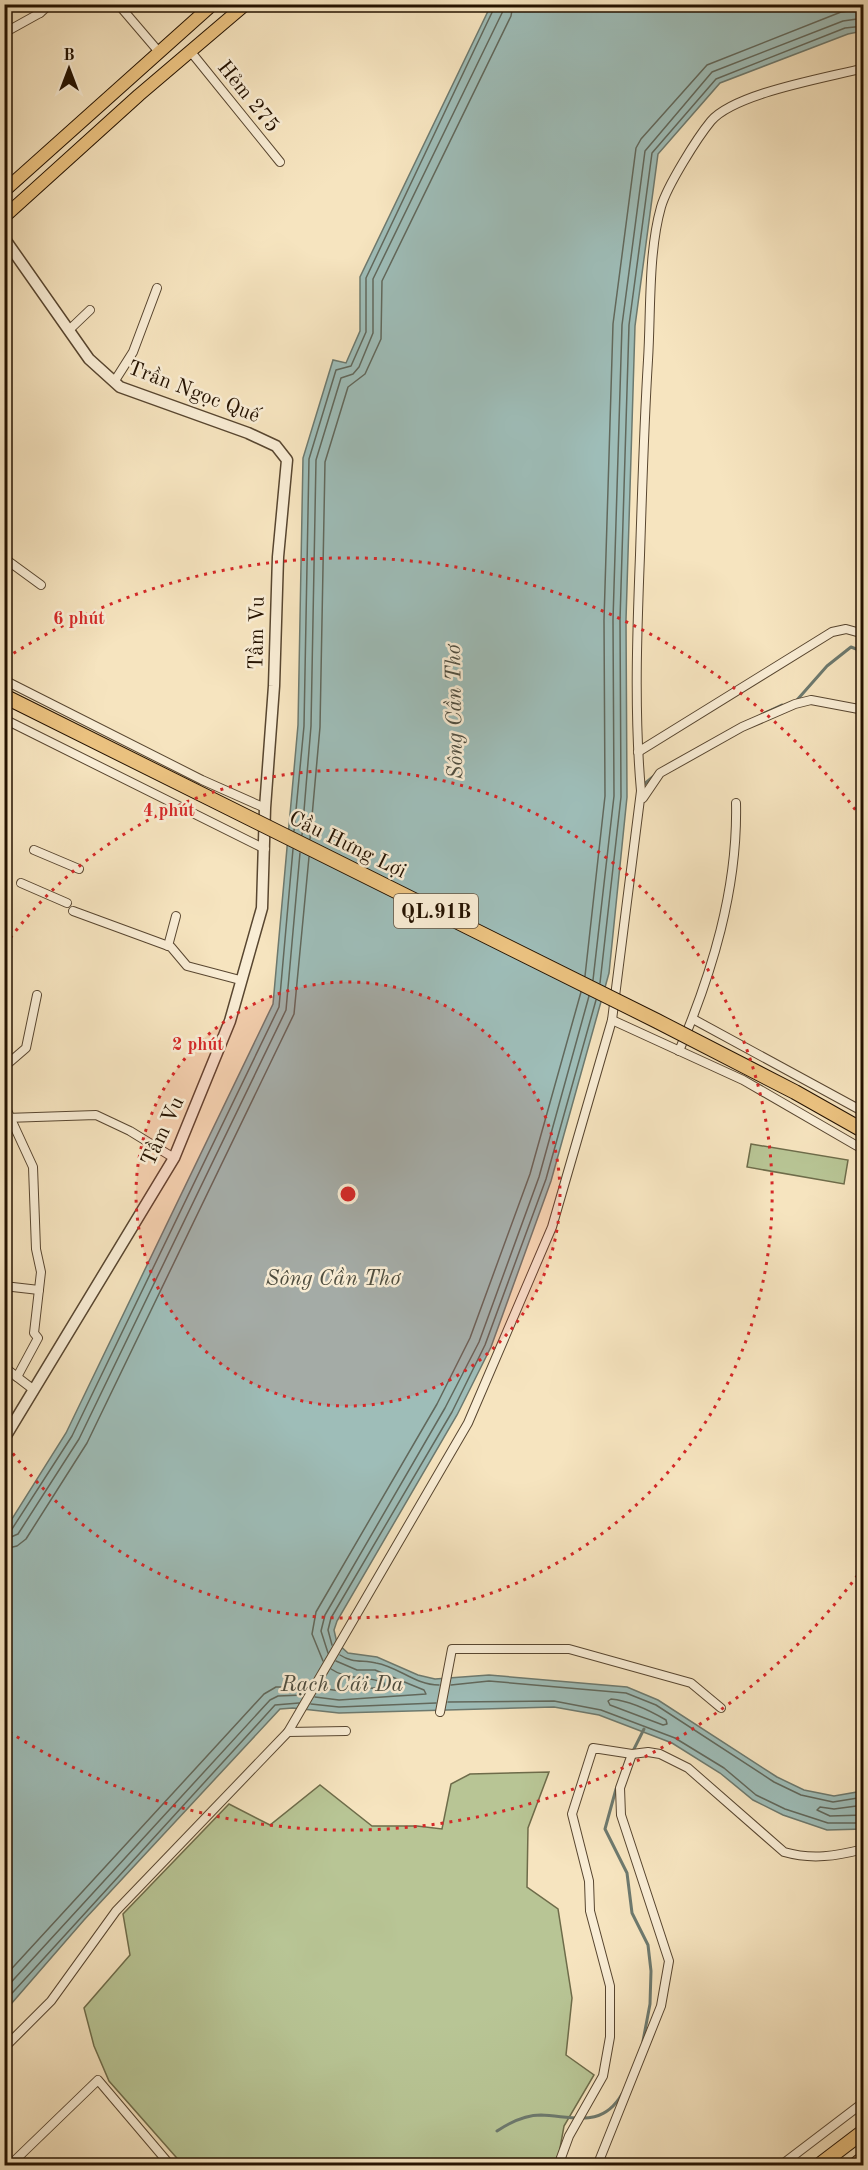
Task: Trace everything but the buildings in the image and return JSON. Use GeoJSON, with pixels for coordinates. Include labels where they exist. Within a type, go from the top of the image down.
{"type":"FeatureCollection","features":[{"type":"Feature","properties":{"kind":"highway","name":"Cầu Hưng Lợi"},"geometry":{"type":"LineString","coordinates":[[4,696],[657,1021],[795,1092],[864,1131]]}},
{"type":"Feature","properties":{"kind":"highway"},"geometry":{"type":"LineString","coordinates":[[818,2166],[864,2131]]}},
{"type":"Feature","properties":{"kind":"highway"},"geometry":{"type":"LineString","coordinates":[[854,2166],[864,2158]]}},
{"type":"Feature","properties":{"kind":"main road"},"geometry":{"type":"LineString","coordinates":[[4,190],[213,4]]}},
{"type":"Feature","properties":{"kind":"main road"},"geometry":{"type":"LineString","coordinates":[[4,217],[139,95],[246,4]]}},
{"type":"Feature","properties":{"kind":"street"},"geometry":{"type":"LineString","coordinates":[[32,4],[40,13]]}},
{"type":"Feature","properties":{"kind":"street"},"geometry":{"type":"LineString","coordinates":[[4,33],[40,13],[50,4]]}},
{"type":"Feature","properties":{"kind":"street"},"geometry":{"type":"LineString","coordinates":[[118,4],[159,51]]}},
{"type":"Feature","properties":{"kind":"street","name":"Hẻm 275"},"geometry":{"type":"LineString","coordinates":[[191,52],[280,162]]}},
{"type":"Feature","properties":{"kind":"street"},"geometry":{"type":"LineString","coordinates":[[4,2048],[51,2001],[113,1915],[129,1897],[288,1732],[468,1423],[552,1227],[612,1020],[641,790],[638,757],[638,602],[645,400],[655,253],[661,207],[669,187],[712,120],[725,110],[748,98],[864,68]]}},
{"type":"Feature","properties":{"kind":"street","name":"Trần Ngọc Quế"},"geometry":{"type":"LineString","coordinates":[[4,238],[89,359],[120,387],[265,440],[276,446],[287,460]]}},
{"type":"Feature","properties":{"kind":"street"},"geometry":{"type":"LineString","coordinates":[[114,382],[133,352],[157,288]]}},
{"type":"Feature","properties":{"kind":"street"},"geometry":{"type":"LineString","coordinates":[[69,330],[90,310]]}},
{"type":"Feature","properties":{"kind":"street","name":"Tầm Vu"},"geometry":{"type":"LineString","coordinates":[[4,1439],[174,1158],[230,1021],[262,908],[265,808],[274,686],[278,557],[287,460]]}},
{"type":"Feature","properties":{"kind":"street"},"geometry":{"type":"LineString","coordinates":[[4,558],[41,585]]}},
{"type":"Feature","properties":{"kind":"street"},"geometry":{"type":"LineString","coordinates":[[638,757],[832,632],[846,629],[864,634]]}},
{"type":"Feature","properties":{"kind":"street"},"geometry":{"type":"LineString","coordinates":[[4,680],[202,780],[265,808]]}},
{"type":"Feature","properties":{"kind":"street"},"geometry":{"type":"LineString","coordinates":[[640,803],[653,780],[660,773],[742,727],[795,704],[811,700],[864,710]]}},
{"type":"Feature","properties":{"kind":"street"},"geometry":{"type":"LineString","coordinates":[[4,719],[265,849]]}},
{"type":"Feature","properties":{"kind":"street"},"geometry":{"type":"LineString","coordinates":[[679,1051],[708,979],[733,873],[737,845],[736,803]]}},
{"type":"Feature","properties":{"kind":"street"},"geometry":{"type":"LineString","coordinates":[[34,850],[79,869]]}},
{"type":"Feature","properties":{"kind":"street"},"geometry":{"type":"LineString","coordinates":[[21,883],[67,903]]}},
{"type":"Feature","properties":{"kind":"street"},"geometry":{"type":"LineString","coordinates":[[73,911],[168,946],[187,966],[240,980]]}},
{"type":"Feature","properties":{"kind":"street"},"geometry":{"type":"LineString","coordinates":[[168,946],[176,916]]}},
{"type":"Feature","properties":{"kind":"street"},"geometry":{"type":"LineString","coordinates":[[4,1067],[26,1048],[37,995]]}},
{"type":"Feature","properties":{"kind":"street"},"geometry":{"type":"LineString","coordinates":[[693,1018],[864,1112]]}},
{"type":"Feature","properties":{"kind":"street"},"geometry":{"type":"LineString","coordinates":[[612,1020],[743,1080],[864,1150]]}},
{"type":"Feature","properties":{"kind":"street"},"geometry":{"type":"LineString","coordinates":[[4,1104],[8,1118],[33,1167],[36,1249],[41,1272],[34,1333],[38,1338],[17,1377]]}},
{"type":"Feature","properties":{"kind":"street"},"geometry":{"type":"LineString","coordinates":[[8,1118],[96,1115],[130,1131],[174,1158]]}},
{"type":"Feature","properties":{"kind":"street"},"geometry":{"type":"LineString","coordinates":[[4,1286],[39,1290]]}},
{"type":"Feature","properties":{"kind":"street"},"geometry":{"type":"LineString","coordinates":[[4,1367],[34,1390]]}},
{"type":"Feature","properties":{"kind":"street"},"geometry":{"type":"LineString","coordinates":[[440,1712],[452,1649],[569,1649],[691,1683],[721,1708]]}},
{"type":"Feature","properties":{"kind":"street"},"geometry":{"type":"LineString","coordinates":[[288,1732],[346,1731]]}},
{"type":"Feature","properties":{"kind":"street"},"geometry":{"type":"LineString","coordinates":[[558,2166],[569,2136],[603,2076],[611,2017],[610,1986],[590,1911],[589,1881],[573,1822],[574,1805],[593,1748],[632,1754],[648,1752],[660,1754],[688,1768],[784,1852],[822,1857],[864,1849]]}},
{"type":"Feature","properties":{"kind":"street"},"geometry":{"type":"LineString","coordinates":[[597,2166],[661,2006],[669,1961],[621,1815],[620,1788],[632,1754]]}},
{"type":"Feature","properties":{"kind":"street"},"geometry":{"type":"LineString","coordinates":[[9,2166],[98,2080],[171,2166]]}},
{"type":"Feature","properties":{"kind":"street"},"geometry":{"type":"LineString","coordinates":[[780,2166],[864,2102]]}},
{"type":"Feature","properties":{"kind":"green space"},"geometry":{"type":"Polygon","coordinates":[[[751,1144],[848,1160],[844,1184],[747,1167],[751,1144]]]}},
{"type":"Feature","properties":{"kind":"green space"},"geometry":{"type":"Polygon","coordinates":[[[549,1772],[528,1828],[527,1887],[558,1909],[572,1998],[566,2055],[594,2075],[564,2126],[557,2165],[183,2165],[109,2081],[94,2046],[84,2008],[130,1955],[123,1914],[229,1804],[270,1825],[320,1785],[372,1826],[417,1826],[442,1829],[451,1784],[470,1774],[549,1772]]]}},
{"type":"Feature","properties":{"kind":"water","name":"Sông Cần Thơ"},"geometry":{"type":"Polygon","coordinates":[[[491,5],[863,5],[863,31],[848,34],[720,83],[658,154],[635,326],[626,620],[627,797],[609,973],[551,1181],[491,1347],[457,1415],[337,1621],[334,1630],[337,1643],[348,1653],[377,1657],[418,1675],[435,1679],[489,1675],[627,1687],[658,1700],[777,1777],[804,1790],[834,1796],[863,1791],[863,1829],[827,1830],[783,1815],[753,1800],[720,1773],[672,1743],[599,1715],[554,1707],[339,1713],[293,1708],[280,1709],[84,1920],[5,2011],[5,1530],[66,1433],[273,1004],[298,725],[303,458],[333,360],[346,363],[360,331],[360,277],[491,5]]]}},
{"type":"Feature","properties":{"kind":"waterway"},"geometry":{"type":"LineString","coordinates":[[797,700],[827,666],[851,647],[864,652]]}},
{"type":"Feature","properties":{"kind":"waterway"},"geometry":{"type":"LineString","coordinates":[[761,715],[782,705]]}},
{"type":"Feature","properties":{"kind":"waterway"},"geometry":{"type":"LineString","coordinates":[[643,785],[654,776]]}},
{"type":"Feature","properties":{"kind":"waterway"},"geometry":{"type":"LineString","coordinates":[[632,1753],[644,1729]]}},
{"type":"Feature","properties":{"kind":"waterway"},"geometry":{"type":"LineString","coordinates":[[616,1789],[605,1829],[627,1873],[632,1913],[648,1945],[651,1971],[650,2004],[643,2041]]}},
{"type":"Feature","properties":{"kind":"waterway"},"geometry":{"type":"LineString","coordinates":[[497,2131],[517,2120],[535,2115],[575,2118],[596,2116],[614,2105],[622,2094]]}},
{"type":"Feature","properties":{"kind":"water label","name":"Rạch Cái Da"},"geometry":{"type":"Point","coordinates":[342,1683]}}]}
